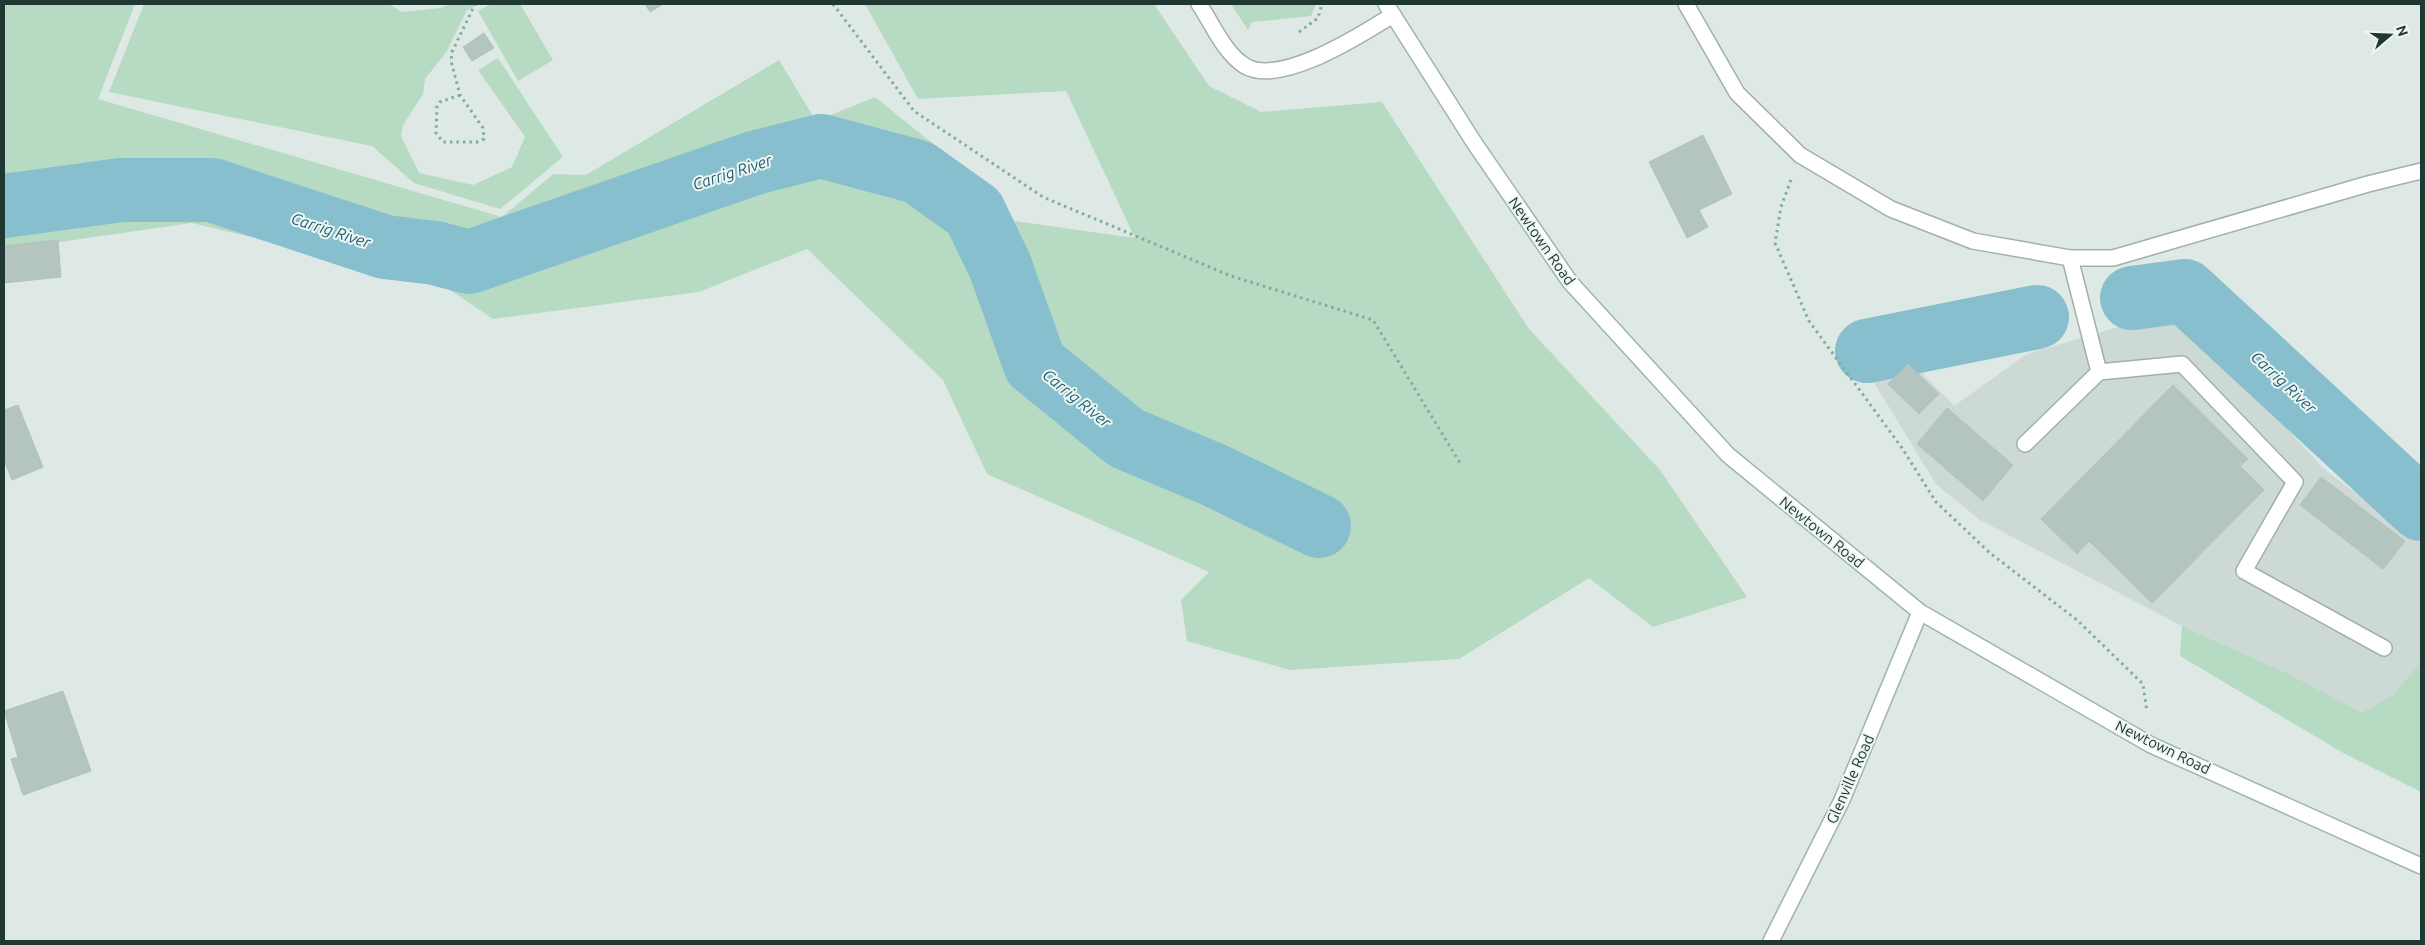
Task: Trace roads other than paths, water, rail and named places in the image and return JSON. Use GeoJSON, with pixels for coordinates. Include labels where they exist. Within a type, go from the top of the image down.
{"type":"FeatureCollection","features":[{"type":"Feature","properties":{"kind":"main road"},"geometry":{"type":"LineString","coordinates":[[1199,4],[1227,48],[1245,66],[1267,72],[1289,69],[1361,35],[1390,9]]}},
{"type":"Feature","properties":{"kind":"main road"},"geometry":{"type":"LineString","coordinates":[[1686,4],[1737,93],[1800,156],[1891,209],[1973,241],[2070,258],[2113,258],[2368,184],[2421,171]]}},
{"type":"Feature","properties":{"kind":"main road","name":"Newtown Road"},"geometry":{"type":"LineString","coordinates":[[1390,9],[1475,144],[1570,282],[1728,455],[1920,612],[2151,745],[2421,866]]}},
{"type":"Feature","properties":{"kind":"main road"},"geometry":{"type":"LineString","coordinates":[[2070,258],[2099,372]]}},
{"type":"Feature","properties":{"kind":"main road"},"geometry":{"type":"LineString","coordinates":[[2025,444],[2099,372],[2182,364],[2295,482],[2244,571],[2384,648]]}},
{"type":"Feature","properties":{"kind":"main road","name":"Glenville Road"},"geometry":{"type":"LineString","coordinates":[[1771,941],[1842,800],[1920,612]]}},
{"type":"Feature","properties":{"kind":"waterway","name":"Carrig River"},"geometry":{"type":"LineString","coordinates":[[4,206],[121,190],[212,190],[385,247],[435,253],[469,262],[754,163],[821,146],[918,172],[974,212],[1000,266],[1035,364],[1126,438],[1214,475],[1319,526]]}},
{"type":"Feature","properties":{"kind":"waterway","name":"Carrig River"},"geometry":{"type":"LineString","coordinates":[[2132,298],[2185,291],[2421,509]]}},
{"type":"Feature","properties":{"kind":"waterway","name":"Carrig River"},"geometry":{"type":"LineString","coordinates":[[1867,351],[2037,317]]}}]}
